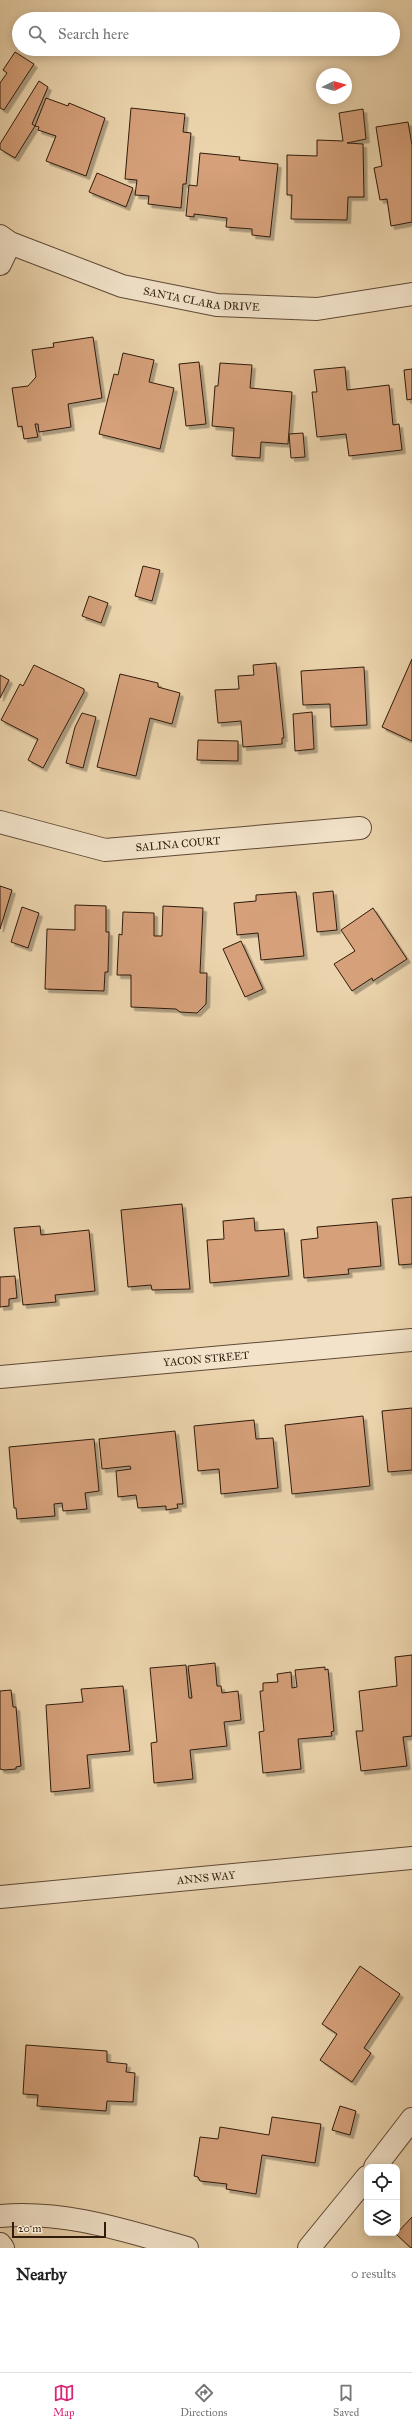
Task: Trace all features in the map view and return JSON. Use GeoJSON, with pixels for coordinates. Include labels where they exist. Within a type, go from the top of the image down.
{"type":"FeatureCollection","features":[{"type":"Feature","properties":{"kind":"street"},"geometry":{"type":"LineString","coordinates":[[0,264],[5,239]]}},
{"type":"Feature","properties":{"kind":"street","name":"SANTA CLARA DRIVE"},"geometry":{"type":"LineString","coordinates":[[5,239],[122,286],[217,305],[317,309],[412,294]]}},
{"type":"Feature","properties":{"kind":"street","name":"SALINA COURT"},"geometry":{"type":"LineString","coordinates":[[0,822],[105,850],[360,828]]}},
{"type":"Feature","properties":{"kind":"street","name":"YACON STREET"},"geometry":{"type":"LineString","coordinates":[[0,1378],[412,1340]]}},
{"type":"Feature","properties":{"kind":"street","name":"ANNS WAY"},"geometry":{"type":"LineString","coordinates":[[0,1897],[412,1858]]}},
{"type":"Feature","properties":{"kind":"street"},"geometry":{"type":"LineString","coordinates":[[377,2164],[412,2120]]}},
{"type":"Feature","properties":{"kind":"street"},"geometry":{"type":"LineString","coordinates":[[309,2248],[364,2181]]}},
{"type":"Feature","properties":{"kind":"street"},"geometry":{"type":"LineString","coordinates":[[0,2216],[21,2214],[78,2218],[187,2248]]}},
{"type":"Feature","properties":{"kind":"street"},"geometry":{"type":"LineString","coordinates":[[0,2244],[3,2248]]}},
{"type":"Feature","properties":{"kind":"building"},"geometry":{"type":"Polygon","coordinates":[[[12,56],[21,56],[34,64],[4,110],[0,108],[0,83],[7,73],[3,70],[12,56]]]}},
{"type":"Feature","properties":{"kind":"building"},"geometry":{"type":"Polygon","coordinates":[[[39,81],[48,87],[32,124],[35,126],[15,158],[0,149],[0,144],[39,81]]]}},
{"type":"Feature","properties":{"kind":"building"},"geometry":{"type":"Polygon","coordinates":[[[46,98],[68,106],[69,103],[105,118],[86,176],[46,161],[56,136],[38,130],[39,127],[35,126],[46,98]]]}},
{"type":"Feature","properties":{"kind":"building"},"geometry":{"type":"Polygon","coordinates":[[[131,108],[185,114],[183,132],[191,133],[186,184],[183,184],[181,208],[148,204],[149,196],[135,195],[137,180],[125,179],[131,108]]]}},
{"type":"Feature","properties":{"kind":"building"},"geometry":{"type":"Polygon","coordinates":[[[363,109],[366,139],[347,143],[363,144],[364,197],[348,197],[347,220],[291,219],[292,195],[287,195],[287,155],[317,156],[317,140],[343,141],[339,113],[363,109]]]}},
{"type":"Feature","properties":{"kind":"building"},"geometry":{"type":"Polygon","coordinates":[[[408,122],[412,145],[412,222],[391,226],[387,199],[380,200],[374,168],[382,166],[376,127],[408,122]]]}},
{"type":"Feature","properties":{"kind":"building"},"geometry":{"type":"Polygon","coordinates":[[[200,153],[240,157],[239,160],[278,164],[270,237],[252,235],[252,229],[226,227],[227,218],[194,214],[194,217],[186,216],[189,185],[197,186],[200,153]]]}},
{"type":"Feature","properties":{"kind":"building"},"geometry":{"type":"Polygon","coordinates":[[[97,173],[133,188],[126,207],[89,192],[97,173]]]}},
{"type":"Feature","properties":{"kind":"building"},"geometry":{"type":"Polygon","coordinates":[[[93,337],[102,398],[68,404],[71,427],[39,432],[38,424],[35,424],[38,437],[24,439],[22,426],[18,427],[12,388],[28,386],[36,377],[32,350],[54,347],[53,343],[93,337]]]}},
{"type":"Feature","properties":{"kind":"building"},"geometry":{"type":"Polygon","coordinates":[[[123,353],[154,360],[149,382],[174,388],[160,449],[99,434],[114,374],[118,375],[123,353]]]}},
{"type":"Feature","properties":{"kind":"building"},"geometry":{"type":"Polygon","coordinates":[[[199,362],[206,424],[186,426],[179,364],[199,362]]]}},
{"type":"Feature","properties":{"kind":"building"},"geometry":{"type":"Polygon","coordinates":[[[220,363],[252,365],[250,388],[292,392],[288,444],[261,442],[260,458],[232,456],[234,428],[212,426],[215,386],[218,386],[220,363]]]}},
{"type":"Feature","properties":{"kind":"building"},"geometry":{"type":"Polygon","coordinates":[[[345,367],[347,390],[389,385],[393,425],[399,424],[402,450],[349,456],[346,434],[317,437],[312,392],[317,392],[314,370],[345,367]]]}},
{"type":"Feature","properties":{"kind":"building"},"geometry":{"type":"Polygon","coordinates":[[[412,369],[412,399],[407,400],[404,370],[412,369]]]}},
{"type":"Feature","properties":{"kind":"building"},"geometry":{"type":"Polygon","coordinates":[[[303,433],[305,457],[291,458],[289,434],[303,433]]]}},
{"type":"Feature","properties":{"kind":"building"},"geometry":{"type":"Polygon","coordinates":[[[143,566],[160,570],[152,601],[135,596],[143,566]]]}},
{"type":"Feature","properties":{"kind":"building"},"geometry":{"type":"Polygon","coordinates":[[[89,596],[108,603],[101,623],[82,616],[89,596]]]}},
{"type":"Feature","properties":{"kind":"building"},"geometry":{"type":"Polygon","coordinates":[[[412,659],[412,741],[382,727],[412,659]]]}},
{"type":"Feature","properties":{"kind":"building"},"geometry":{"type":"Polygon","coordinates":[[[276,663],[284,738],[282,738],[282,744],[243,747],[241,721],[218,723],[215,690],[239,689],[238,676],[254,675],[253,665],[276,663]]]}},
{"type":"Feature","properties":{"kind":"building"},"geometry":{"type":"Polygon","coordinates":[[[34,665],[84,689],[84,692],[43,768],[28,760],[38,739],[1,720],[20,684],[23,686],[34,665]]]}},
{"type":"Feature","properties":{"kind":"building"},"geometry":{"type":"Polygon","coordinates":[[[364,667],[367,725],[331,727],[330,704],[303,705],[301,671],[364,667]]]}},
{"type":"Feature","properties":{"kind":"building"},"geometry":{"type":"Polygon","coordinates":[[[120,674],[158,683],[158,687],[180,693],[172,724],[150,718],[136,776],[97,767],[120,674]]]}},
{"type":"Feature","properties":{"kind":"building"},"geometry":{"type":"Polygon","coordinates":[[[0,675],[9,680],[0,698],[0,675]]]}},
{"type":"Feature","properties":{"kind":"building"},"geometry":{"type":"Polygon","coordinates":[[[312,712],[314,749],[295,751],[293,714],[312,712]]]}},
{"type":"Feature","properties":{"kind":"building"},"geometry":{"type":"Polygon","coordinates":[[[82,713],[96,717],[83,768],[66,763],[75,727],[82,713]]]}},
{"type":"Feature","properties":{"kind":"building"},"geometry":{"type":"Polygon","coordinates":[[[198,740],[238,741],[238,761],[197,760],[198,740]]]}},
{"type":"Feature","properties":{"kind":"building"},"geometry":{"type":"Polygon","coordinates":[[[0,886],[12,890],[0,929],[0,886]]]}},
{"type":"Feature","properties":{"kind":"building"},"geometry":{"type":"Polygon","coordinates":[[[333,891],[337,930],[317,932],[313,893],[333,891]]]}},
{"type":"Feature","properties":{"kind":"building"},"geometry":{"type":"Polygon","coordinates":[[[296,892],[304,956],[261,960],[258,933],[237,935],[234,903],[256,901],[256,895],[296,892]]]}},
{"type":"Feature","properties":{"kind":"building"},"geometry":{"type":"Polygon","coordinates":[[[75,905],[106,906],[106,932],[109,932],[108,972],[105,972],[104,991],[45,989],[47,929],[75,930],[75,905]]]}},
{"type":"Feature","properties":{"kind":"building"},"geometry":{"type":"Polygon","coordinates":[[[163,906],[203,908],[200,973],[207,973],[206,1004],[197,1013],[180,1012],[176,1009],[131,1007],[131,975],[117,975],[119,934],[122,935],[123,912],[154,913],[154,936],[162,936],[163,906]]]}},
{"type":"Feature","properties":{"kind":"building"},"geometry":{"type":"Polygon","coordinates":[[[22,907],[39,913],[28,948],[11,942],[22,907]]]}},
{"type":"Feature","properties":{"kind":"building"},"geometry":{"type":"Polygon","coordinates":[[[373,908],[407,959],[373,981],[372,978],[352,991],[334,964],[355,951],[341,930],[373,908]]]}},
{"type":"Feature","properties":{"kind":"building"},"geometry":{"type":"Polygon","coordinates":[[[241,941],[263,989],[245,997],[223,949],[241,941]]]}},
{"type":"Feature","properties":{"kind":"building"},"geometry":{"type":"Polygon","coordinates":[[[412,1197],[412,1264],[399,1265],[392,1199],[412,1197]]]}},
{"type":"Feature","properties":{"kind":"building"},"geometry":{"type":"Polygon","coordinates":[[[182,1204],[190,1289],[152,1290],[151,1285],[128,1287],[121,1210],[182,1204]]]}},
{"type":"Feature","properties":{"kind":"building"},"geometry":{"type":"Polygon","coordinates":[[[254,1218],[255,1231],[284,1229],[289,1276],[210,1283],[207,1240],[224,1239],[223,1221],[254,1218]]]}},
{"type":"Feature","properties":{"kind":"building"},"geometry":{"type":"Polygon","coordinates":[[[377,1222],[381,1266],[348,1269],[349,1274],[304,1278],[301,1240],[318,1238],[317,1227],[377,1222]]]}},
{"type":"Feature","properties":{"kind":"building"},"geometry":{"type":"Polygon","coordinates":[[[40,1226],[41,1235],[89,1230],[95,1291],[55,1295],[56,1302],[23,1305],[14,1228],[40,1226]]]}},
{"type":"Feature","properties":{"kind":"building"},"geometry":{"type":"Polygon","coordinates":[[[15,1276],[17,1298],[9,1299],[9,1306],[0,1307],[0,1277],[15,1276]]]}},
{"type":"Feature","properties":{"kind":"building"},"geometry":{"type":"Polygon","coordinates":[[[412,1408],[412,1470],[388,1472],[382,1411],[412,1408]]]}},
{"type":"Feature","properties":{"kind":"building"},"geometry":{"type":"Polygon","coordinates":[[[363,1416],[370,1486],[292,1494],[285,1425],[363,1416]]]}},
{"type":"Feature","properties":{"kind":"building"},"geometry":{"type":"Polygon","coordinates":[[[254,1420],[256,1439],[273,1438],[278,1488],[221,1494],[219,1469],[198,1471],[194,1426],[254,1420]]]}},
{"type":"Feature","properties":{"kind":"building"},"geometry":{"type":"Polygon","coordinates":[[[175,1431],[183,1504],[177,1504],[178,1508],[166,1510],[166,1506],[138,1508],[136,1495],[118,1497],[116,1471],[131,1469],[130,1466],[102,1469],[99,1439],[175,1431]]]}},
{"type":"Feature","properties":{"kind":"building"},"geometry":{"type":"Polygon","coordinates":[[[94,1439],[99,1491],[85,1493],[87,1509],[63,1511],[62,1503],[54,1504],[55,1516],[17,1519],[16,1508],[14,1508],[9,1447],[94,1439]]]}},
{"type":"Feature","properties":{"kind":"building"},"geometry":{"type":"Polygon","coordinates":[[[412,1655],[412,1736],[403,1737],[407,1766],[361,1771],[356,1731],[363,1731],[359,1691],[397,1686],[395,1657],[412,1655]]]}},
{"type":"Feature","properties":{"kind":"building"},"geometry":{"type":"Polygon","coordinates":[[[215,1663],[217,1686],[221,1686],[222,1693],[238,1691],[241,1720],[224,1722],[227,1746],[190,1750],[193,1779],[154,1783],[151,1743],[157,1742],[150,1668],[186,1665],[189,1698],[192,1698],[188,1666],[215,1663]]]}},
{"type":"Feature","properties":{"kind":"building"},"geometry":{"type":"Polygon","coordinates":[[[325,1667],[325,1670],[328,1669],[334,1731],[331,1732],[332,1736],[298,1739],[301,1769],[263,1773],[259,1732],[264,1731],[260,1691],[263,1691],[263,1683],[278,1682],[277,1674],[291,1672],[292,1688],[297,1687],[295,1670],[325,1667]]]}},
{"type":"Feature","properties":{"kind":"building"},"geometry":{"type":"Polygon","coordinates":[[[123,1686],[130,1751],[87,1755],[90,1788],[51,1792],[46,1705],[83,1702],[81,1689],[123,1686]]]}},
{"type":"Feature","properties":{"kind":"building"},"geometry":{"type":"Polygon","coordinates":[[[11,1690],[13,1707],[16,1707],[21,1766],[16,1767],[16,1769],[4,1770],[0,1769],[0,1691],[11,1690]]]}},
{"type":"Feature","properties":{"kind":"building"},"geometry":{"type":"Polygon","coordinates":[[[360,1966],[400,1994],[364,2048],[371,2053],[352,2082],[320,2060],[337,2034],[322,2024],[360,1966]]]}},
{"type":"Feature","properties":{"kind":"building"},"geometry":{"type":"Polygon","coordinates":[[[26,2045],[107,2051],[107,2062],[127,2064],[126,2072],[135,2073],[133,2102],[107,2101],[106,2111],[37,2106],[38,2095],[23,2094],[26,2045]]]}},
{"type":"Feature","properties":{"kind":"building"},"geometry":{"type":"Polygon","coordinates":[[[340,2106],[356,2111],[350,2135],[332,2130],[340,2106]]]}},
{"type":"Feature","properties":{"kind":"building"},"geometry":{"type":"Polygon","coordinates":[[[272,2117],[321,2124],[315,2163],[262,2155],[256,2194],[226,2189],[227,2184],[200,2181],[198,2177],[194,2176],[200,2137],[218,2139],[220,2127],[269,2135],[272,2117]]]}},
{"type":"Feature","properties":{"kind":"building"},"geometry":{"type":"Polygon","coordinates":[[[412,2217],[412,2248],[398,2236],[400,2236],[400,2230],[412,2217]]]}}]}
